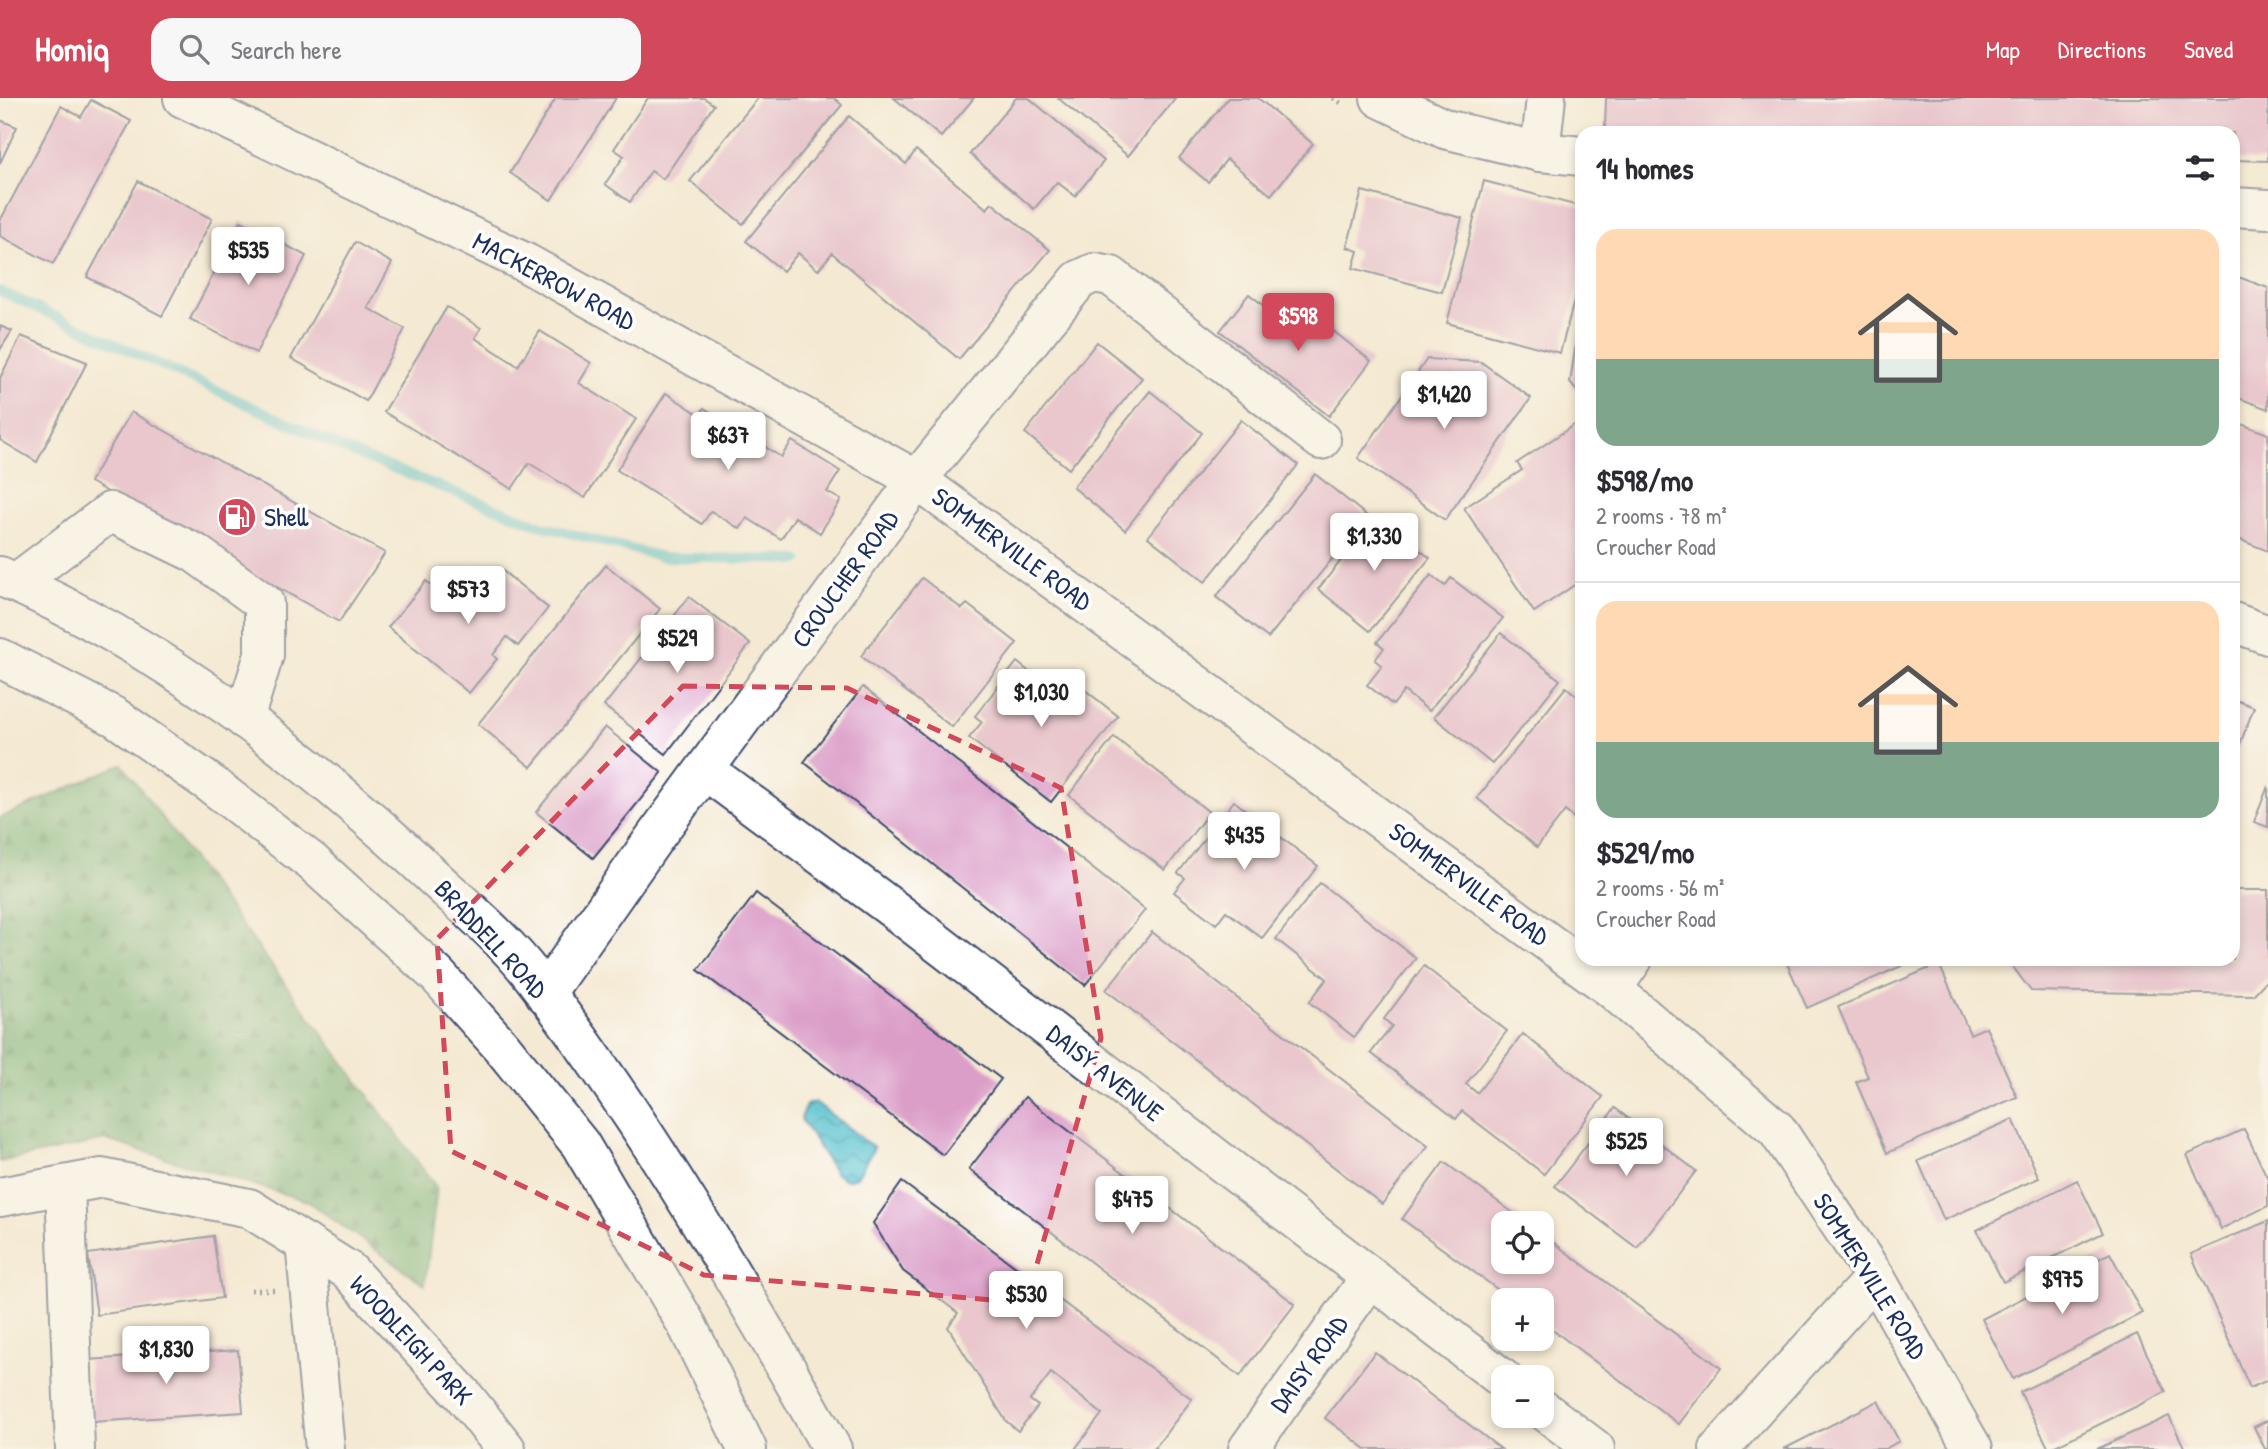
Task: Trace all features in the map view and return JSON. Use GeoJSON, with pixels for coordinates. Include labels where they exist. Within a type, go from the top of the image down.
{"type":"FeatureCollection","features":[{"type":"Feature","properties":{"kind":"main road","name":"MACKERROW ROAD"},"geometry":{"type":"LineString","coordinates":[[183,98],[526,263],[917,480]]}},
{"type":"Feature","properties":{"kind":"main road"},"geometry":{"type":"LineString","coordinates":[[1380,98],[1445,129],[1540,152],[1575,155]]}},
{"type":"Feature","properties":{"kind":"main road"},"geometry":{"type":"LineString","coordinates":[[1540,152],[1546,98]]}},
{"type":"Feature","properties":{"kind":"main road"},"geometry":{"type":"LineString","coordinates":[[2240,207],[2268,209]]}},
{"type":"Feature","properties":{"kind":"main road","name":"CROUCHER ROAD"},"geometry":{"type":"LineString","coordinates":[[545,994],[917,480],[1079,280],[1094,273],[1111,275],[1321,440]]}},
{"type":"Feature","properties":{"kind":"main road","name":"SOMMERVILLE ROAD"},"geometry":{"type":"LineString","coordinates":[[917,480],[1575,940]]}},
{"type":"Feature","properties":{"kind":"main road"},"geometry":{"type":"LineString","coordinates":[[8,579],[110,512],[195,553],[264,603],[264,655],[244,719]]}},
{"type":"Feature","properties":{"kind":"main road","name":"BRADDELL ROAD"},"geometry":{"type":"LineString","coordinates":[[8,579],[154,657],[244,719],[356,805],[479,920],[529,972],[629,1108],[748,1299],[831,1449]]}},
{"type":"Feature","properties":{"kind":"main road"},"geometry":{"type":"LineString","coordinates":[[2240,625],[2268,635]]}},
{"type":"Feature","properties":{"kind":"main road"},"geometry":{"type":"LineString","coordinates":[[0,658],[115,718],[211,785],[312,862],[437,975],[501,1046],[580,1144],[688,1327],[747,1449]]}},
{"type":"Feature","properties":{"kind":"main road","name":"DAISY AVENUE"},"geometry":{"type":"LineString","coordinates":[[705,770],[897,912],[1491,1370]]}},
{"type":"Feature","properties":{"kind":"main road","name":"SOMMERVILLE ROAD"},"geometry":{"type":"LineString","coordinates":[[1623,974],[1777,1130],[1875,1277],[1973,1449]]}},
{"type":"Feature","properties":{"kind":"main road","name":"WOODLEIGH PARK"},"geometry":{"type":"LineString","coordinates":[[0,1197],[102,1178],[249,1208],[349,1271],[463,1395],[506,1449]]}},
{"type":"Feature","properties":{"kind":"main road"},"geometry":{"type":"LineString","coordinates":[[65,1185],[75,1449]]}},
{"type":"Feature","properties":{"kind":"main road","name":"WOODLEIGH PARK"},"geometry":{"type":"LineString","coordinates":[[305,1243],[325,1449]]}},
{"type":"Feature","properties":{"kind":"main road"},"geometry":{"type":"LineString","coordinates":[[1718,1449],[1875,1277]]}},
{"type":"Feature","properties":{"kind":"main road","name":"DAISY ROAD"},"geometry":{"type":"LineString","coordinates":[[1248,1449],[1370,1278]]}},
{"type":"Feature","properties":{"kind":"main road"},"geometry":{"type":"LineString","coordinates":[[1554,1418],[1595,1449]]}},
{"type":"Feature","properties":{"kind":"highlighted area"},"geometry":{"type":"Polygon","coordinates":[[[683,686],[847,688],[1061,788],[1101,1038],[1026,1303],[704,1275],[451,1151],[437,939],[683,686]]]}},
{"type":"Feature","properties":{"kind":"green space"},"geometry":{"type":"Polygon","coordinates":[[[122,764],[437,1188],[425,1285],[307,1201],[106,1140],[0,1162],[0,818],[122,764]]]}},
{"type":"Feature","properties":{"kind":"water"},"geometry":{"type":"Polygon","coordinates":[[[815,1102],[874,1148],[857,1177],[846,1180],[835,1173],[801,1119],[806,1105],[815,1102]]]}},
{"type":"Feature","properties":{"kind":"building"},"geometry":{"type":"Polygon","coordinates":[[[556,98],[616,98],[551,200],[510,173],[556,98]]]}},
{"type":"Feature","properties":{"kind":"building"},"geometry":{"type":"Polygon","coordinates":[[[648,98],[704,98],[714,105],[663,179],[651,171],[630,202],[605,184],[624,156],[614,149],[648,98]]]}},
{"type":"Feature","properties":{"kind":"building"},"geometry":{"type":"Polygon","coordinates":[[[758,98],[834,98],[842,105],[743,224],[690,181],[758,98]]]}},
{"type":"Feature","properties":{"kind":"building"},"geometry":{"type":"Polygon","coordinates":[[[894,98],[974,98],[941,137],[894,98]]]}},
{"type":"Feature","properties":{"kind":"building"},"geometry":{"type":"Polygon","coordinates":[[[1016,98],[1029,98],[1104,161],[1075,196],[1057,182],[1034,209],[970,154],[1016,98]]]}},
{"type":"Feature","properties":{"kind":"building"},"geometry":{"type":"Polygon","coordinates":[[[1058,98],[1176,98],[1128,156],[1058,98]]]}},
{"type":"Feature","properties":{"kind":"building"},"geometry":{"type":"Polygon","coordinates":[[[1228,98],[1258,98],[1313,144],[1271,195],[1227,159],[1208,182],[1179,158],[1228,98]]]}},
{"type":"Feature","properties":{"kind":"building"},"geometry":{"type":"Polygon","coordinates":[[[1606,98],[2268,98],[2268,161],[2240,160],[2240,126],[1605,126],[1606,98]]]}},
{"type":"Feature","properties":{"kind":"building"},"geometry":{"type":"Polygon","coordinates":[[[91,100],[131,121],[53,264],[0,236],[0,221],[61,106],[81,117],[91,100]]]}},
{"type":"Feature","properties":{"kind":"building"},"geometry":{"type":"Polygon","coordinates":[[[849,116],[906,164],[916,150],[987,209],[992,203],[1050,250],[959,359],[832,253],[818,270],[798,253],[783,271],[746,241],[849,116]]]}},
{"type":"Feature","properties":{"kind":"building"},"geometry":{"type":"Polygon","coordinates":[[[0,120],[17,127],[0,163],[0,120]]]}},
{"type":"Feature","properties":{"kind":"building"},"geometry":{"type":"Polygon","coordinates":[[[138,181],[212,219],[162,316],[87,277],[138,181]]]}},
{"type":"Feature","properties":{"kind":"building"},"geometry":{"type":"Polygon","coordinates":[[[1484,181],[1575,205],[1575,297],[1560,353],[1447,323],[1484,181]]]}},
{"type":"Feature","properties":{"kind":"building"},"geometry":{"type":"Polygon","coordinates":[[[1362,191],[1462,218],[1442,292],[1353,268],[1358,251],[1347,247],[1362,191]]]}},
{"type":"Feature","properties":{"kind":"building"},"geometry":{"type":"Polygon","coordinates":[[[241,221],[306,256],[256,353],[190,319],[241,221]]]}},
{"type":"Feature","properties":{"kind":"building"},"geometry":{"type":"Polygon","coordinates":[[[355,242],[392,263],[368,308],[405,329],[366,401],[291,358],[355,242]]]}},
{"type":"Feature","properties":{"kind":"building"},"geometry":{"type":"Polygon","coordinates":[[[2240,278],[2268,288],[2268,409],[2240,399],[2240,278]]]}},
{"type":"Feature","properties":{"kind":"building"},"geometry":{"type":"Polygon","coordinates":[[[1249,294],[1294,329],[1308,311],[1371,361],[1329,416],[1220,331],[1249,294]]]}},
{"type":"Feature","properties":{"kind":"building"},"geometry":{"type":"Polygon","coordinates":[[[447,307],[481,328],[475,338],[518,366],[540,331],[591,363],[579,383],[636,419],[585,498],[529,463],[512,489],[384,412],[447,307]]]}},
{"type":"Feature","properties":{"kind":"building"},"geometry":{"type":"Polygon","coordinates":[[[0,326],[12,331],[0,350],[0,326]]]}},
{"type":"Feature","properties":{"kind":"building"},"geometry":{"type":"Polygon","coordinates":[[[21,336],[87,362],[37,462],[0,440],[0,378],[21,336]]]}},
{"type":"Feature","properties":{"kind":"building"},"geometry":{"type":"Polygon","coordinates":[[[1097,342],[1142,378],[1069,469],[1025,433],[1097,342]]]}},
{"type":"Feature","properties":{"kind":"building"},"geometry":{"type":"Polygon","coordinates":[[[1575,349],[1575,389],[1570,383],[1575,349]]]}},
{"type":"Feature","properties":{"kind":"building"},"geometry":{"type":"Polygon","coordinates":[[[1427,359],[1481,362],[1531,398],[1445,520],[1358,458],[1427,359]]]}},
{"type":"Feature","properties":{"kind":"building"},"geometry":{"type":"Polygon","coordinates":[[[1150,391],[1202,433],[1125,530],[1073,487],[1150,391]]]}},
{"type":"Feature","properties":{"kind":"building"},"geometry":{"type":"Polygon","coordinates":[[[666,393],[700,415],[704,408],[781,457],[792,441],[840,471],[827,492],[841,500],[820,533],[795,517],[781,539],[747,518],[740,529],[711,511],[702,524],[617,470],[666,393]]]}},
{"type":"Feature","properties":{"kind":"building","name":"Shell"},"geometry":{"type":"Polygon","coordinates":[[[131,412],[385,553],[339,622],[90,482],[131,412]]]}},
{"type":"Feature","properties":{"kind":"building"},"geometry":{"type":"Polygon","coordinates":[[[1241,420],[1298,465],[1205,582],[1148,537],[1241,420]]]}},
{"type":"Feature","properties":{"kind":"building"},"geometry":{"type":"Polygon","coordinates":[[[1575,424],[1575,585],[1534,612],[1464,508],[1522,470],[1517,463],[1575,424]]]}},
{"type":"Feature","properties":{"kind":"building"},"geometry":{"type":"Polygon","coordinates":[[[2240,424],[2268,434],[2268,551],[2240,540],[2240,424]]]}},
{"type":"Feature","properties":{"kind":"building"},"geometry":{"type":"Polygon","coordinates":[[[1315,474],[1367,516],[1268,638],[1216,597],[1315,474]]]}},
{"type":"Feature","properties":{"kind":"building"},"geometry":{"type":"Polygon","coordinates":[[[1377,516],[1430,558],[1370,631],[1318,589],[1377,516]]]}},
{"type":"Feature","properties":{"kind":"building"},"geometry":{"type":"Polygon","coordinates":[[[606,565],[660,609],[531,767],[478,724],[606,565]]]}},
{"type":"Feature","properties":{"kind":"building"},"geometry":{"type":"Polygon","coordinates":[[[498,567],[548,608],[518,646],[507,637],[493,655],[497,659],[469,693],[388,627],[426,581],[463,610],[498,567]]]}},
{"type":"Feature","properties":{"kind":"building"},"geometry":{"type":"Polygon","coordinates":[[[1431,575],[1445,586],[1451,578],[1503,618],[1429,711],[1404,691],[1393,705],[1367,685],[1382,666],[1375,660],[1384,648],[1377,642],[1431,575]]]}},
{"type":"Feature","properties":{"kind":"building"},"geometry":{"type":"Polygon","coordinates":[[[922,578],[962,609],[967,604],[1017,643],[952,727],[861,656],[922,578]]]}},
{"type":"Feature","properties":{"kind":"building"},"geometry":{"type":"Polygon","coordinates":[[[689,597],[750,644],[666,754],[604,706],[689,597]]]}},
{"type":"Feature","properties":{"kind":"building"},"geometry":{"type":"Polygon","coordinates":[[[1501,633],[1560,680],[1492,764],[1434,717],[1501,633]]]}},
{"type":"Feature","properties":{"kind":"building"},"geometry":{"type":"Polygon","coordinates":[[[1017,662],[1058,695],[1071,679],[1118,716],[1051,802],[969,738],[982,722],[975,716],[1017,662]]]}},
{"type":"Feature","properties":{"kind":"building"},"geometry":{"type":"Polygon","coordinates":[[[863,687],[1145,910],[1085,985],[804,762],[863,687]]]}},
{"type":"Feature","properties":{"kind":"building"},"geometry":{"type":"Polygon","coordinates":[[[1566,687],[1575,694],[1575,819],[1565,811],[1537,847],[1477,798],[1566,687]]]}},
{"type":"Feature","properties":{"kind":"building"},"geometry":{"type":"Polygon","coordinates":[[[2240,702],[2254,707],[2240,744],[2240,702]]]}},
{"type":"Feature","properties":{"kind":"building"},"geometry":{"type":"Polygon","coordinates":[[[605,727],[662,773],[593,858],[536,812],[605,727]]]}},
{"type":"Feature","properties":{"kind":"building"},"geometry":{"type":"Polygon","coordinates":[[[1114,737],[1209,812],[1165,870],[1069,795],[1114,737]]]}},
{"type":"Feature","properties":{"kind":"building"},"geometry":{"type":"Polygon","coordinates":[[[2268,786],[2268,827],[2254,822],[2268,786]]]}},
{"type":"Feature","properties":{"kind":"building"},"geometry":{"type":"Polygon","coordinates":[[[1234,801],[1318,866],[1262,938],[1226,911],[1216,924],[1174,892],[1185,878],[1178,873],[1234,801]]]}},
{"type":"Feature","properties":{"kind":"building"},"geometry":{"type":"Polygon","coordinates":[[[1320,883],[1416,958],[1354,1037],[1309,1002],[1327,979],[1276,939],[1320,883]]]}},
{"type":"Feature","properties":{"kind":"building"},"geometry":{"type":"Polygon","coordinates":[[[2240,890],[2268,890],[2268,979],[2253,995],[2031,991],[2012,966],[2240,966],[2240,890]]]}},
{"type":"Feature","properties":{"kind":"building"},"geometry":{"type":"Polygon","coordinates":[[[756,893],[1001,1079],[943,1155],[698,970],[756,893]]]}},
{"type":"Feature","properties":{"kind":"building"},"geometry":{"type":"Polygon","coordinates":[[[1152,932],[1428,1146],[1382,1204],[1106,990],[1152,932]]]}},
{"type":"Feature","properties":{"kind":"building"},"geometry":{"type":"Polygon","coordinates":[[[1424,966],[1507,1031],[1466,1084],[1477,1093],[1523,1034],[1603,1097],[1544,1174],[1462,1111],[1456,1119],[1371,1053],[1392,1026],[1384,1019],[1424,966]]]}},
{"type":"Feature","properties":{"kind":"building"},"geometry":{"type":"Polygon","coordinates":[[[1788,966],[1901,966],[1807,1008],[1788,966]]]}},
{"type":"Feature","properties":{"kind":"building"},"geometry":{"type":"Polygon","coordinates":[[[1940,966],[1970,1034],[1986,1027],[2017,1097],[1887,1153],[1856,1082],[1868,1077],[1838,1007],[1940,966]]]}},
{"type":"Feature","properties":{"kind":"building"},"geometry":{"type":"Polygon","coordinates":[[[1025,1097],[1295,1304],[1240,1376],[969,1169],[1025,1097]]]}},
{"type":"Feature","properties":{"kind":"building"},"geometry":{"type":"Polygon","coordinates":[[[1615,1108],[1696,1171],[1637,1248],[1555,1186],[1615,1108]]]}},
{"type":"Feature","properties":{"kind":"building"},"geometry":{"type":"Polygon","coordinates":[[[2013,1119],[2039,1178],[1944,1220],[1918,1161],[2013,1119]]]}},
{"type":"Feature","properties":{"kind":"building"},"geometry":{"type":"Polygon","coordinates":[[[2244,1129],[2268,1179],[2268,1206],[2221,1229],[2187,1155],[2244,1129]]]}},
{"type":"Feature","properties":{"kind":"building"},"geometry":{"type":"Polygon","coordinates":[[[1444,1162],[1511,1211],[1491,1211],[1491,1274],[1554,1274],[1554,1243],[1721,1368],[1679,1424],[1554,1331],[1554,1288],[1496,1288],[1402,1219],[1444,1162]]]}},
{"type":"Feature","properties":{"kind":"building"},"geometry":{"type":"Polygon","coordinates":[[[2077,1180],[2103,1233],[2003,1282],[1977,1230],[2077,1180]]]}},
{"type":"Feature","properties":{"kind":"building"},"geometry":{"type":"Polygon","coordinates":[[[902,1182],[1192,1399],[1154,1449],[1075,1449],[1102,1414],[1051,1373],[1030,1400],[1038,1406],[1018,1431],[1006,1421],[948,1327],[958,1313],[903,1271],[873,1223],[902,1182]]]}},
{"type":"Feature","properties":{"kind":"building"},"geometry":{"type":"Polygon","coordinates":[[[2268,1221],[2268,1380],[2250,1388],[2191,1254],[2268,1221]]]}},
{"type":"Feature","properties":{"kind":"building"},"geometry":{"type":"Polygon","coordinates":[[[213,1236],[222,1298],[97,1315],[88,1254],[213,1236]]]}},
{"type":"Feature","properties":{"kind":"building"},"geometry":{"type":"Polygon","coordinates":[[[2110,1253],[2142,1313],[2013,1379],[1982,1319],[2110,1253]]]}},
{"type":"Feature","properties":{"kind":"building"},"geometry":{"type":"Polygon","coordinates":[[[2137,1334],[2166,1392],[2049,1449],[2020,1392],[2137,1334]]]}},
{"type":"Feature","properties":{"kind":"building"},"geometry":{"type":"Polygon","coordinates":[[[238,1350],[243,1412],[93,1422],[88,1360],[238,1350]]]}},
{"type":"Feature","properties":{"kind":"building"},"geometry":{"type":"Polygon","coordinates":[[[1375,1352],[1501,1449],[1366,1449],[1325,1418],[1375,1352]]]}},
{"type":"Feature","properties":{"kind":"building"},"geometry":{"type":"Polygon","coordinates":[[[1878,1401],[1899,1441],[1885,1449],[1784,1449],[1878,1401]]]}},
{"type":"Feature","properties":{"kind":"building"},"geometry":{"type":"Polygon","coordinates":[[[2169,1416],[2185,1449],[2097,1449],[2169,1416]]]}},
{"type":"Feature","properties":{"kind":"building"},"geometry":{"type":"Polygon","coordinates":[[[2268,1420],[2268,1449],[2265,1449],[2254,1427],[2268,1420]]]}},
{"type":"Feature","properties":{"kind":"waterway"},"geometry":{"type":"LineString","coordinates":[[0,291],[353,453],[542,526],[662,557],[798,560]]}},
{"type":"Feature","properties":{"kind":"place","name":"Shell"},"geometry":{"type":"Point","coordinates":[237,517]}}]}
